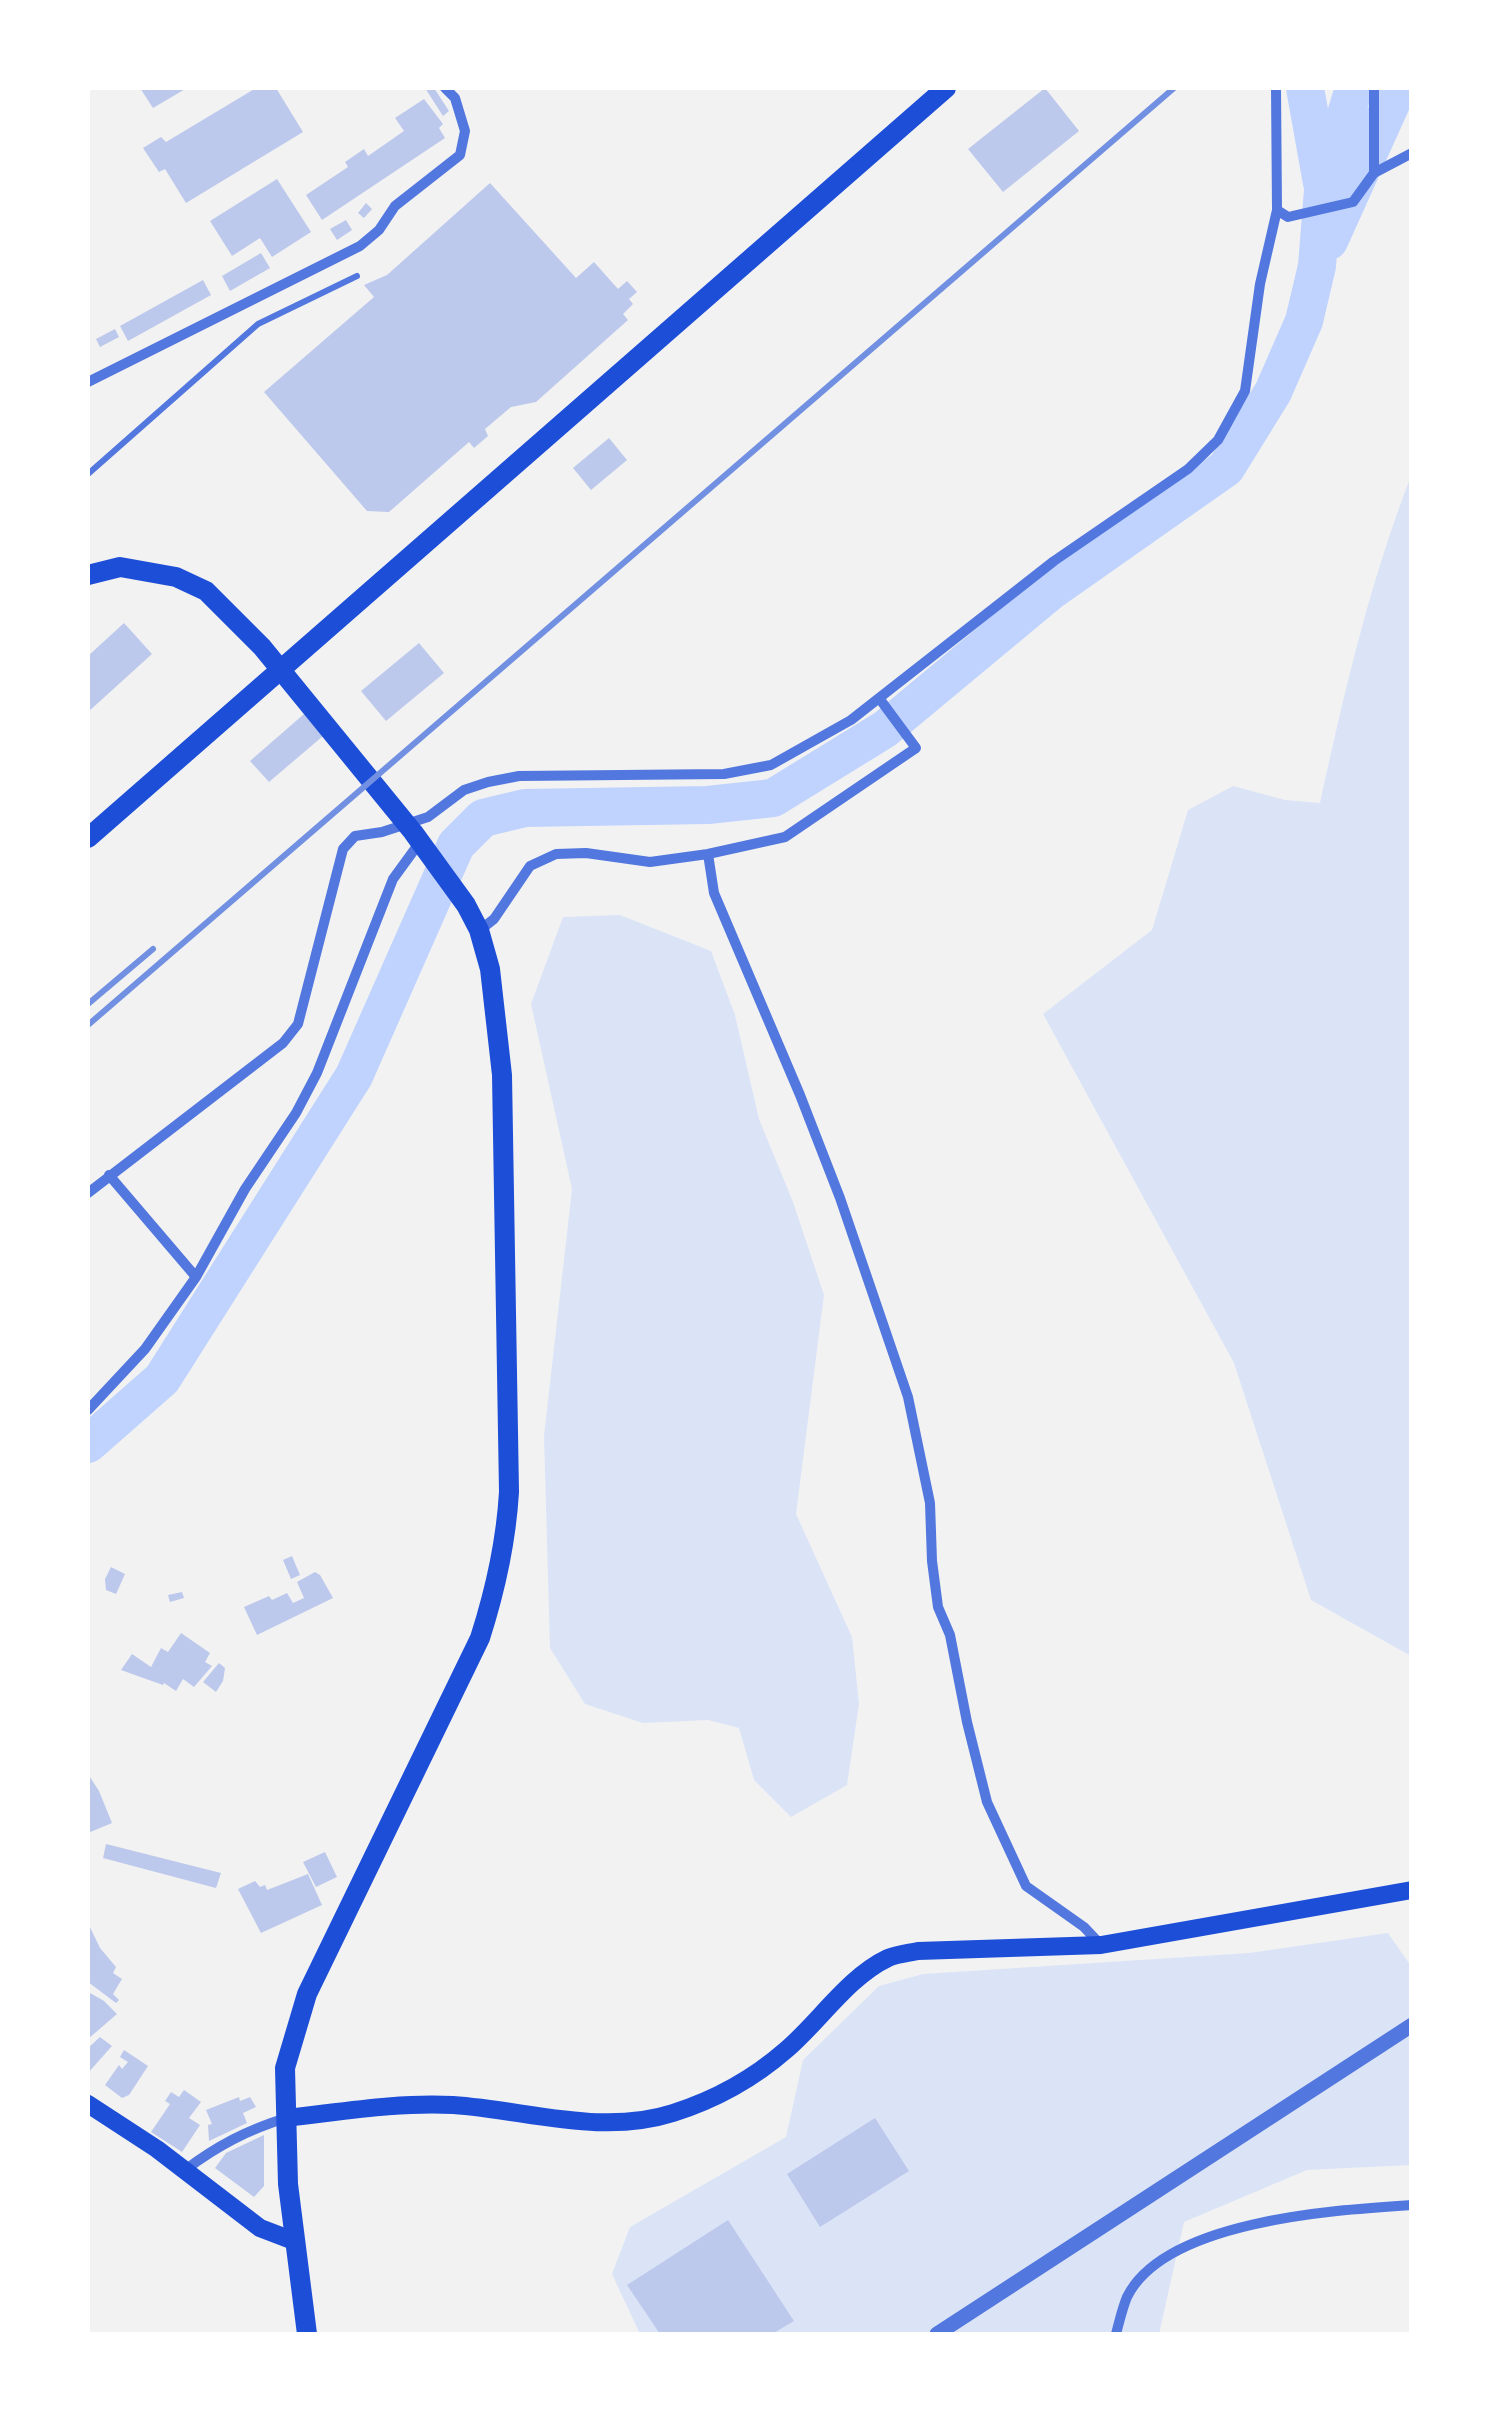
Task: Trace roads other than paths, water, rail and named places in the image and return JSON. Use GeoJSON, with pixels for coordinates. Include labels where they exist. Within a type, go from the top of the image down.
{"type":"FeatureCollection","features":[{"type":"Feature","properties":{"kind":"main road"},"geometry":{"type":"LineString","coordinates":[[88,838],[946,88]]}},
{"type":"Feature","properties":{"kind":"main road"},"geometry":{"type":"LineString","coordinates":[[88,575],[120,567],[176,578],[206,591],[262,647],[466,905],[479,930],[498,1016],[509,1492],[506,1541],[497,1586],[464,1674],[306,1994],[286,2068],[294,2241],[306,2334]]}},
{"type":"Feature","properties":{"kind":"main road"},"geometry":{"type":"LineString","coordinates":[[286,2118],[406,2104],[635,2124],[731,2089],[785,2051],[857,1981],[889,1958],[948,1949],[1101,1944],[1412,1890]]}},
{"type":"Feature","properties":{"kind":"main road"},"geometry":{"type":"LineString","coordinates":[[88,2104],[185,2170],[260,2228],[294,2241]]}},
{"type":"Feature","properties":{"kind":"street"},"geometry":{"type":"LineString","coordinates":[[88,382],[360,246],[379,230],[394,206],[460,155],[465,130],[455,98],[446,88]]}},
{"type":"Feature","properties":{"kind":"street"},"geometry":{"type":"LineString","coordinates":[[88,1193],[283,1043],[298,1024],[343,849],[355,836],[428,817],[464,790],[519,776],[724,774],[771,765],[851,720],[1054,561],[1188,469],[1218,440],[1245,392],[1260,284],[1282,214],[1276,88]]}},
{"type":"Feature","properties":{"kind":"street"},"geometry":{"type":"LineString","coordinates":[[1374,88],[1374,173]]}},
{"type":"Feature","properties":{"kind":"street"},"geometry":{"type":"LineString","coordinates":[[1282,214],[1353,202],[1374,173],[1412,153]]}},
{"type":"Feature","properties":{"kind":"street"},"geometry":{"type":"LineString","coordinates":[[479,930],[494,919],[530,866],[556,854],[586,853],[650,862],[785,837],[916,748],[879,698]]}},
{"type":"Feature","properties":{"kind":"street"},"geometry":{"type":"LineString","coordinates":[[88,1410],[144,1349],[196,1277],[245,1189],[303,1100],[393,879],[420,842]]}},
{"type":"Feature","properties":{"kind":"street"},"geometry":{"type":"LineString","coordinates":[[708,854],[714,894],[807,1112],[908,1397],[930,1503],[938,1608],[950,1635],[986,1802],[1026,1886],[1084,1927],[1101,1944]]}},
{"type":"Feature","properties":{"kind":"street"},"geometry":{"type":"LineString","coordinates":[[109,1175],[196,1277]]}},
{"type":"Feature","properties":{"kind":"street"},"geometry":{"type":"LineString","coordinates":[[937,2334],[1412,2025]]}},
{"type":"Feature","properties":{"kind":"street"},"geometry":{"type":"LineString","coordinates":[[185,2170],[214,2148],[251,2129],[286,2118]]}},
{"type":"Feature","properties":{"kind":"street"},"geometry":{"type":"LineString","coordinates":[[1116,2334],[1128,2295],[1160,2260],[1210,2238],[1276,2218],[1412,2205]]}},
{"type":"Feature","properties":{"kind":"lane"},"geometry":{"type":"LineString","coordinates":[[88,474],[258,324],[358,276]]}},
{"type":"Feature","properties":{"kind":"waterway"},"geometry":{"type":"LineString","coordinates":[[1305,88],[1322,183]]}},
{"type":"Feature","properties":{"kind":"waterway"},"geometry":{"type":"LineString","coordinates":[[88,1444],[162,1379],[354,1076],[456,845],[483,818],[525,808],[708,805],[773,798],[885,729],[1051,591],[1226,468],[1273,392],[1304,321],[1317,266],[1323,190],[1354,88]]}},
{"type":"Feature","properties":{"kind":"waterway"},"geometry":{"type":"LineString","coordinates":[[1329,241],[1398,88]]}},
{"type":"Feature","properties":{"kind":"railway"},"geometry":{"type":"LineString","coordinates":[[88,1025],[1174,88]]}},
{"type":"Feature","properties":{"kind":"railway"},"geometry":{"type":"LineString","coordinates":[[88,1004],[153,949]]}}]}
